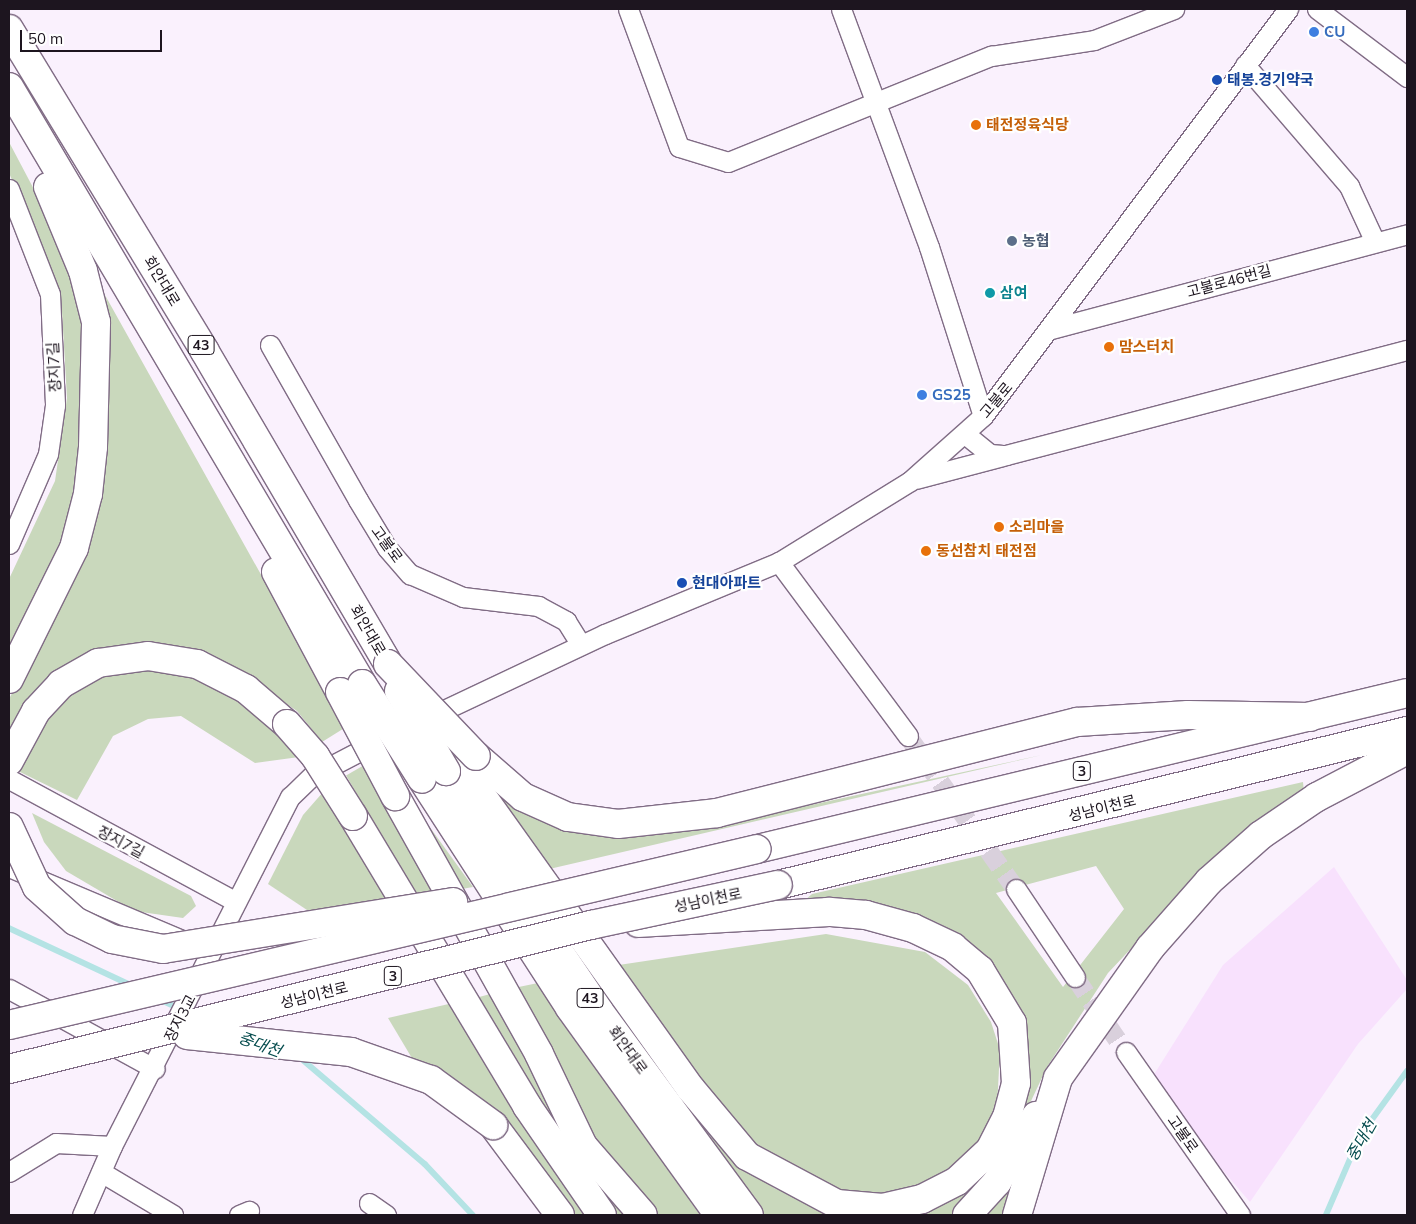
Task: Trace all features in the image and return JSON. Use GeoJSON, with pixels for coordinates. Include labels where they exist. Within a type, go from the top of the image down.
{"type":"FeatureCollection","features":[{"type":"Feature","properties":{"kind":"highway","name":"회안대로"},"geometry":{"type":"LineString","coordinates":[[9,29],[204,350],[451,768],[564,1000],[720,1215]]}},
{"type":"Feature","properties":{"kind":"highway"},"geometry":{"type":"LineString","coordinates":[[9,87],[351,688],[395,796],[539,1054],[583,1146],[622,1195],[643,1215]]}},
{"type":"Feature","properties":{"kind":"highway"},"geometry":{"type":"LineString","coordinates":[[9,96],[83,270],[96,322],[88,494],[74,548],[9,679]]}},
{"type":"Feature","properties":{"kind":"highway"},"geometry":{"type":"LineString","coordinates":[[13,751],[61,684],[98,664],[148,656],[197,664],[246,689],[287,724],[315,756],[353,816],[526,1106],[602,1215]]}},
{"type":"Feature","properties":{"kind":"highway","name":"회안대로"},"geometry":{"type":"LineString","coordinates":[[351,688],[451,768],[488,847],[599,1011],[749,1215]]}},
{"type":"Feature","properties":{"kind":"highway","name":"3"},"geometry":{"type":"LineString","coordinates":[[9,1025],[649,872],[757,849],[1407,693]]}},
{"type":"Feature","properties":{"kind":"highway"},"geometry":{"type":"LineString","coordinates":[[451,768],[568,817],[618,824],[717,813],[1077,722],[1188,715],[1310,717]]}},
{"type":"Feature","properties":{"kind":"highway","name":"성남이천로"},"geometry":{"type":"LineString","coordinates":[[9,1069],[163,1034],[591,926],[778,885],[1407,731]]}},
{"type":"Feature","properties":{"kind":"highway"},"geometry":{"type":"LineString","coordinates":[[967,1215],[997,1182],[1058,1078],[1150,948],[1209,880],[1261,835],[1317,797],[1407,750]]}},
{"type":"Feature","properties":{"kind":"highway"},"geometry":{"type":"LineString","coordinates":[[451,768],[691,1089],[747,1156],[837,1204],[883,1208],[922,1199],[958,1181],[990,1150],[1007,1117],[1016,1083],[1012,1023],[1001,1000],[980,970],[960,953],[913,928],[866,915],[785,915],[591,926]]}},
{"type":"Feature","properties":{"kind":"highway"},"geometry":{"type":"LineString","coordinates":[[9,827],[20,860],[37,887],[75,921],[112,939],[163,949],[649,872]]}},
{"type":"Feature","properties":{"kind":"highway"},"geometry":{"type":"LineString","coordinates":[[163,1034],[351,1052],[431,1080],[493,1125],[560,1215]]}},
{"type":"Feature","properties":{"kind":"highway"},"geometry":{"type":"LineString","coordinates":[[1017,1215],[1058,1078]]}},
{"type":"Feature","properties":{"kind":"street"},"geometry":{"type":"LineString","coordinates":[[628,9],[679,147],[728,162],[990,56],[1094,40],[1174,9]]}},
{"type":"Feature","properties":{"kind":"street"},"geometry":{"type":"LineString","coordinates":[[841,9],[874,104],[929,247],[983,416]]}},
{"type":"Feature","properties":{"kind":"street","name":"고불로"},"geometry":{"type":"LineString","coordinates":[[235,901],[290,797],[312,776],[341,760],[581,646],[779,562],[910,481],[983,416],[1051,329],[1288,9]]}},
{"type":"Feature","properties":{"kind":"street"},"geometry":{"type":"LineString","coordinates":[[1317,9],[1407,77]]}},
{"type":"Feature","properties":{"kind":"street"},"geometry":{"type":"LineString","coordinates":[[1245,65],[1349,186],[1375,242]]}},
{"type":"Feature","properties":{"kind":"street","name":"장지7길"},"geometry":{"type":"LineString","coordinates":[[9,189],[50,294],[55,405],[48,454],[13,519],[9,544]]}},
{"type":"Feature","properties":{"kind":"street","name":"고불로46번길"},"geometry":{"type":"LineString","coordinates":[[1051,329],[1407,234]]}},
{"type":"Feature","properties":{"kind":"street","name":"고불로"},"geometry":{"type":"LineString","coordinates":[[270,345],[377,532],[410,574],[463,597],[538,606],[566,621],[581,646]]}},
{"type":"Feature","properties":{"kind":"street"},"geometry":{"type":"LineString","coordinates":[[910,481],[1407,350]]}},
{"type":"Feature","properties":{"kind":"street"},"geometry":{"type":"LineString","coordinates":[[965,434],[990,454],[1006,455]]}},
{"type":"Feature","properties":{"kind":"street"},"geometry":{"type":"LineString","coordinates":[[779,562],[908,736]]}},
{"type":"Feature","properties":{"kind":"street","name":"장지7길"},"geometry":{"type":"LineString","coordinates":[[9,779],[235,901]]}},
{"type":"Feature","properties":{"kind":"street"},"geometry":{"type":"LineString","coordinates":[[9,866],[209,960],[235,901]]}},
{"type":"Feature","properties":{"kind":"street"},"geometry":{"type":"LineString","coordinates":[[1016,889],[1075,977]]}},
{"type":"Feature","properties":{"kind":"street","name":"장지3교"},"geometry":{"type":"LineString","coordinates":[[82,1215],[112,1146],[155,1069],[209,960]]}},
{"type":"Feature","properties":{"kind":"street"},"geometry":{"type":"LineString","coordinates":[[9,989],[155,1069]]}},
{"type":"Feature","properties":{"kind":"street","name":"고불로"},"geometry":{"type":"LineString","coordinates":[[1126,1052],[1240,1215]]}},
{"type":"Feature","properties":{"kind":"street"},"geometry":{"type":"LineString","coordinates":[[9,1172],[56,1143],[112,1146]]}},
{"type":"Feature","properties":{"kind":"street"},"geometry":{"type":"LineString","coordinates":[[101,1172],[173,1215]]}},
{"type":"Feature","properties":{"kind":"street"},"geometry":{"type":"LineString","coordinates":[[368,1203],[386,1215]]}},
{"type":"Feature","properties":{"kind":"shaded area"},"geometry":{"type":"Polygon","coordinates":[[[1334,867],[1407,980],[1407,989],[1358,1044],[1250,1202],[1148,1084],[1223,965],[1334,867]]]}},
{"type":"Feature","properties":{"kind":"green space"},"geometry":{"type":"Polygon","coordinates":[[[9,142],[66,250],[82,319],[89,384],[70,529],[9,659],[9,579],[55,481],[67,398],[62,312],[51,271],[9,173],[9,142]]]}},
{"type":"Feature","properties":{"kind":"green space"},"geometry":{"type":"Polygon","coordinates":[[[91,270],[346,727],[322,742],[297,711],[239,672],[112,654],[9,735],[9,699],[65,590],[83,544],[91,270]]]}},
{"type":"Feature","properties":{"kind":"green space"},"geometry":{"type":"Polygon","coordinates":[[[127,668],[167,668],[214,678],[254,703],[299,757],[255,763],[181,716],[148,719],[113,736],[77,800],[18,771],[31,739],[51,710],[75,688],[127,668]]]}},
{"type":"Feature","properties":{"kind":"green space"},"geometry":{"type":"Polygon","coordinates":[[[1042,755],[545,870],[480,776],[549,816],[760,816],[1042,755]]]}},
{"type":"Feature","properties":{"kind":"green space"},"geometry":{"type":"Polygon","coordinates":[[[366,764],[440,892],[420,904],[346,776],[366,764]]]}},
{"type":"Feature","properties":{"kind":"green space"},"geometry":{"type":"Polygon","coordinates":[[[1303,782],[1304,793],[1173,904],[1108,973],[1047,1067],[1008,1150],[977,1196],[953,1215],[874,1215],[955,1196],[1024,1059],[988,971],[805,900],[812,894],[1303,782]],[[1096,866],[996,893],[1063,987],[1124,909],[1096,866]]]}},
{"type":"Feature","properties":{"kind":"green space"},"geometry":{"type":"Polygon","coordinates":[[[324,791],[393,903],[316,916],[268,884],[303,815],[324,791]]]}},
{"type":"Feature","properties":{"kind":"green space"},"geometry":{"type":"Polygon","coordinates":[[[416,808],[473,887],[456,890],[416,808]]]}},
{"type":"Feature","properties":{"kind":"green space"},"geometry":{"type":"Polygon","coordinates":[[[32,813],[191,896],[196,906],[183,918],[134,911],[66,871],[44,842],[32,813]]]}},
{"type":"Feature","properties":{"kind":"green space"},"geometry":{"type":"Polygon","coordinates":[[[826,934],[925,952],[968,985],[991,1022],[1000,1050],[997,1107],[982,1142],[964,1166],[886,1200],[848,1195],[765,1154],[722,1114],[612,966],[826,934]]]}},
{"type":"Feature","properties":{"kind":"green space"},"geometry":{"type":"Polygon","coordinates":[[[538,983],[700,1215],[659,1215],[616,1175],[598,1150],[509,989],[538,983]]]}},
{"type":"Feature","properties":{"kind":"green space"},"geometry":{"type":"Polygon","coordinates":[[[494,993],[628,1215],[612,1215],[468,1000],[494,993]]]}},
{"type":"Feature","properties":{"kind":"green space"},"geometry":{"type":"Polygon","coordinates":[[[453,1003],[590,1215],[573,1215],[422,1075],[388,1018],[453,1003]]]}},
{"type":"Feature","properties":{"kind":"green space"},"geometry":{"type":"Polygon","coordinates":[[[679,1091],[774,1188],[836,1215],[764,1215],[679,1091]]]}},
{"type":"Feature","properties":{"kind":"green space"},"geometry":{"type":"Polygon","coordinates":[[[1010,1185],[1002,1215],[981,1215],[1010,1185]]]}},
{"type":"Feature","properties":{"kind":"waterway","name":"중대천"},"geometry":{"type":"LineString","coordinates":[[9,928],[133,986]]}},
{"type":"Feature","properties":{"kind":"waterway","name":"중대천"},"geometry":{"type":"LineString","coordinates":[[159,999],[178,1008]]}},
{"type":"Feature","properties":{"kind":"waterway","name":"중대천"},"geometry":{"type":"LineString","coordinates":[[302,1059],[425,1164],[473,1215]]}},
{"type":"Feature","properties":{"kind":"waterway","name":"중대천"},"geometry":{"type":"LineString","coordinates":[[1326,1215],[1360,1136],[1407,1071]]}},
{"type":"Feature","properties":{"kind":"tunnel"},"geometry":{"type":"LineString","coordinates":[[908,736],[1016,889]]}},
{"type":"Feature","properties":{"kind":"tunnel"},"geometry":{"type":"LineString","coordinates":[[1075,977],[1126,1052]]}},
{"type":"Feature","properties":{"kind":"place","name":"CU"},"geometry":{"type":"Point","coordinates":[1314,32]}},
{"type":"Feature","properties":{"kind":"place","name":"태봉.경기약국"},"geometry":{"type":"Point","coordinates":[1217,80]}},
{"type":"Feature","properties":{"kind":"place","name":"태전정육식당"},"geometry":{"type":"Point","coordinates":[976,125]}},
{"type":"Feature","properties":{"kind":"place","name":"농협"},"geometry":{"type":"Point","coordinates":[1012,241]}},
{"type":"Feature","properties":{"kind":"place","name":"삼여"},"geometry":{"type":"Point","coordinates":[990,293]}},
{"type":"Feature","properties":{"kind":"place","name":"맘스터치"},"geometry":{"type":"Point","coordinates":[1109,347]}},
{"type":"Feature","properties":{"kind":"place","name":"GS25"},"geometry":{"type":"Point","coordinates":[922,395]}},
{"type":"Feature","properties":{"kind":"place","name":"소리마을"},"geometry":{"type":"Point","coordinates":[999,527]}},
{"type":"Feature","properties":{"kind":"place","name":"동선참치 태전점"},"geometry":{"type":"Point","coordinates":[926,551]}},
{"type":"Feature","properties":{"kind":"place","name":"현대아파트"},"geometry":{"type":"Point","coordinates":[682,583]}}]}
